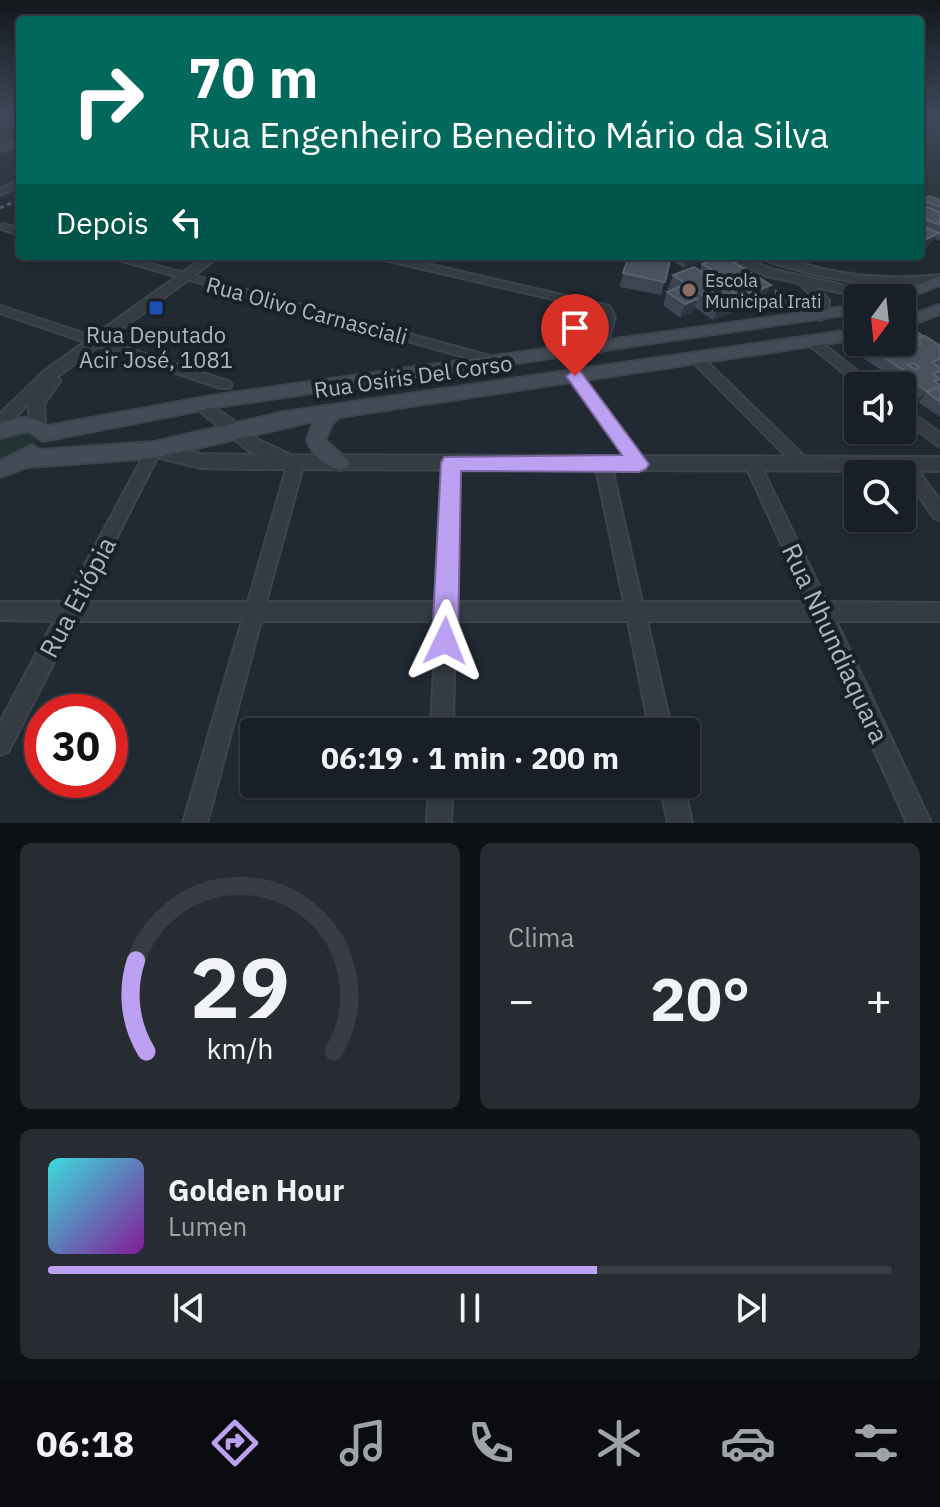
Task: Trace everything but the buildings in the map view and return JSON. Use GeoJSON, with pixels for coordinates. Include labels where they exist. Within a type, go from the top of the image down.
{"type":"FeatureCollection","features":[{"type":"Feature","properties":{"kind":"main road"},"geometry":{"type":"LineString","coordinates":[[916,289],[940,280]]}},
{"type":"Feature","properties":{"kind":"main road"},"geometry":{"type":"LineString","coordinates":[[916,304],[940,307]]}},
{"type":"Feature","properties":{"kind":"main road"},"geometry":{"type":"LineString","coordinates":[[916,317],[940,307]]}},
{"type":"Feature","properties":{"kind":"main road","name":"Rua Osíris Del Corso"},"geometry":{"type":"LineString","coordinates":[[0,428],[22,424],[40,430],[460,360],[497,362],[844,312]]}},
{"type":"Feature","properties":{"kind":"main road","name":"Rua Osíris Del Corso"},"geometry":{"type":"LineString","coordinates":[[9,467],[154,450],[236,430],[334,412],[844,336]]}},
{"type":"Feature","properties":{"kind":"main road"},"geometry":{"type":"LineString","coordinates":[[645,341],[639,351],[649,361],[658,364]]}},
{"type":"Feature","properties":{"kind":"main road"},"geometry":{"type":"LineString","coordinates":[[600,348],[609,349],[621,359],[618,370]]}},
{"type":"Feature","properties":{"kind":"main road"},"geometry":{"type":"LineString","coordinates":[[334,412],[324,420],[316,440],[327,458],[340,462]]}},
{"type":"Feature","properties":{"kind":"main road"},"geometry":{"type":"LineString","coordinates":[[9,467],[38,446],[40,430]]}},
{"type":"Feature","properties":{"kind":"street"},"geometry":{"type":"LineString","coordinates":[[4,227],[16,231]]}},
{"type":"Feature","properties":{"kind":"street","name":"Rua Olivo Carnasciali"},"geometry":{"type":"LineString","coordinates":[[123,260],[460,360]]}},
{"type":"Feature","properties":{"kind":"street"},"geometry":{"type":"LineString","coordinates":[[0,428],[32,389],[208,260]]}},
{"type":"Feature","properties":{"kind":"street"},"geometry":{"type":"LineString","coordinates":[[397,260],[605,308],[609,317],[600,348]]}},
{"type":"Feature","properties":{"kind":"street"},"geometry":{"type":"LineString","coordinates":[[739,260],[784,276],[844,289]]}},
{"type":"Feature","properties":{"kind":"street"},"geometry":{"type":"LineString","coordinates":[[777,260],[808,270],[866,280],[940,280]]}},
{"type":"Feature","properties":{"kind":"street"},"geometry":{"type":"LineString","coordinates":[[784,276],[818,294],[824,305],[821,316]]}},
{"type":"Feature","properties":{"kind":"street"},"geometry":{"type":"LineString","coordinates":[[0,309],[225,385]]}},
{"type":"Feature","properties":{"kind":"street"},"geometry":{"type":"LineString","coordinates":[[812,341],[851,372]]}},
{"type":"Feature","properties":{"kind":"street"},"geometry":{"type":"LineString","coordinates":[[40,430],[34,412],[41,395],[77,354]]}},
{"type":"Feature","properties":{"kind":"street"},"geometry":{"type":"LineString","coordinates":[[696,358],[803,464]]}},
{"type":"Feature","properties":{"kind":"street"},"geometry":{"type":"LineString","coordinates":[[575,376],[639,464]]}},
{"type":"Feature","properties":{"kind":"street"},"geometry":{"type":"LineString","coordinates":[[202,404],[255,446],[296,463]]}},
{"type":"Feature","properties":{"kind":"street"},"geometry":{"type":"LineString","coordinates":[[916,422],[940,441]]}},
{"type":"Feature","properties":{"kind":"street"},"geometry":{"type":"LineString","coordinates":[[154,450],[201,461],[296,463],[844,464]]}},
{"type":"Feature","properties":{"kind":"street","name":"Rua Etiópia"},"geometry":{"type":"LineString","coordinates":[[0,744],[154,450]]}},
{"type":"Feature","properties":{"kind":"street"},"geometry":{"type":"LineString","coordinates":[[195,823],[296,463]]}},
{"type":"Feature","properties":{"kind":"street"},"geometry":{"type":"LineString","coordinates":[[442,718],[451,463]]}},
{"type":"Feature","properties":{"kind":"street"},"geometry":{"type":"LineString","coordinates":[[603,463],[658,718]]}},
{"type":"Feature","properties":{"kind":"street","name":"Rua Nhundiaquara"},"geometry":{"type":"LineString","coordinates":[[753,464],[919,823]]}},
{"type":"Feature","properties":{"kind":"street"},"geometry":{"type":"LineString","coordinates":[[916,464],[940,464]]}},
{"type":"Feature","properties":{"kind":"street"},"geometry":{"type":"LineString","coordinates":[[916,479],[940,513]]}},
{"type":"Feature","properties":{"kind":"street"},"geometry":{"type":"LineString","coordinates":[[0,611],[940,612]]}},
{"type":"Feature","properties":{"kind":"street"},"geometry":{"type":"LineString","coordinates":[[439,823],[440,798]]}},
{"type":"Feature","properties":{"kind":"street"},"geometry":{"type":"LineString","coordinates":[[675,798],[680,823]]}},
{"type":"Feature","properties":{"kind":"shaded area"},"geometry":{"type":"Polygon","coordinates":[[[924,152],[940,152],[940,200],[924,194],[924,152]]]}},
{"type":"Feature","properties":{"kind":"shaded area"},"geometry":{"type":"Polygon","coordinates":[[[22,427],[38,435],[36,441],[24,454],[0,466],[0,433],[22,427]]]}},
{"type":"Feature","properties":{"kind":"railway"},"geometry":{"type":"LineString","coordinates":[[0,208],[16,201]]}},
{"type":"Feature","properties":{"kind":"place","name":"Escola Municipal Irati"},"geometry":{"type":"Point","coordinates":[689,290]}},
{"type":"Feature","properties":{"kind":"place","name":"Rua Deputado Acir José, 1081"},"geometry":{"type":"Point","coordinates":[156,308]}},
{"type":"Feature","properties":{"kind":"route"},"geometry":{"type":"LineString","coordinates":[[445,641],[451,463],[639,464],[575,376]]}}]}
